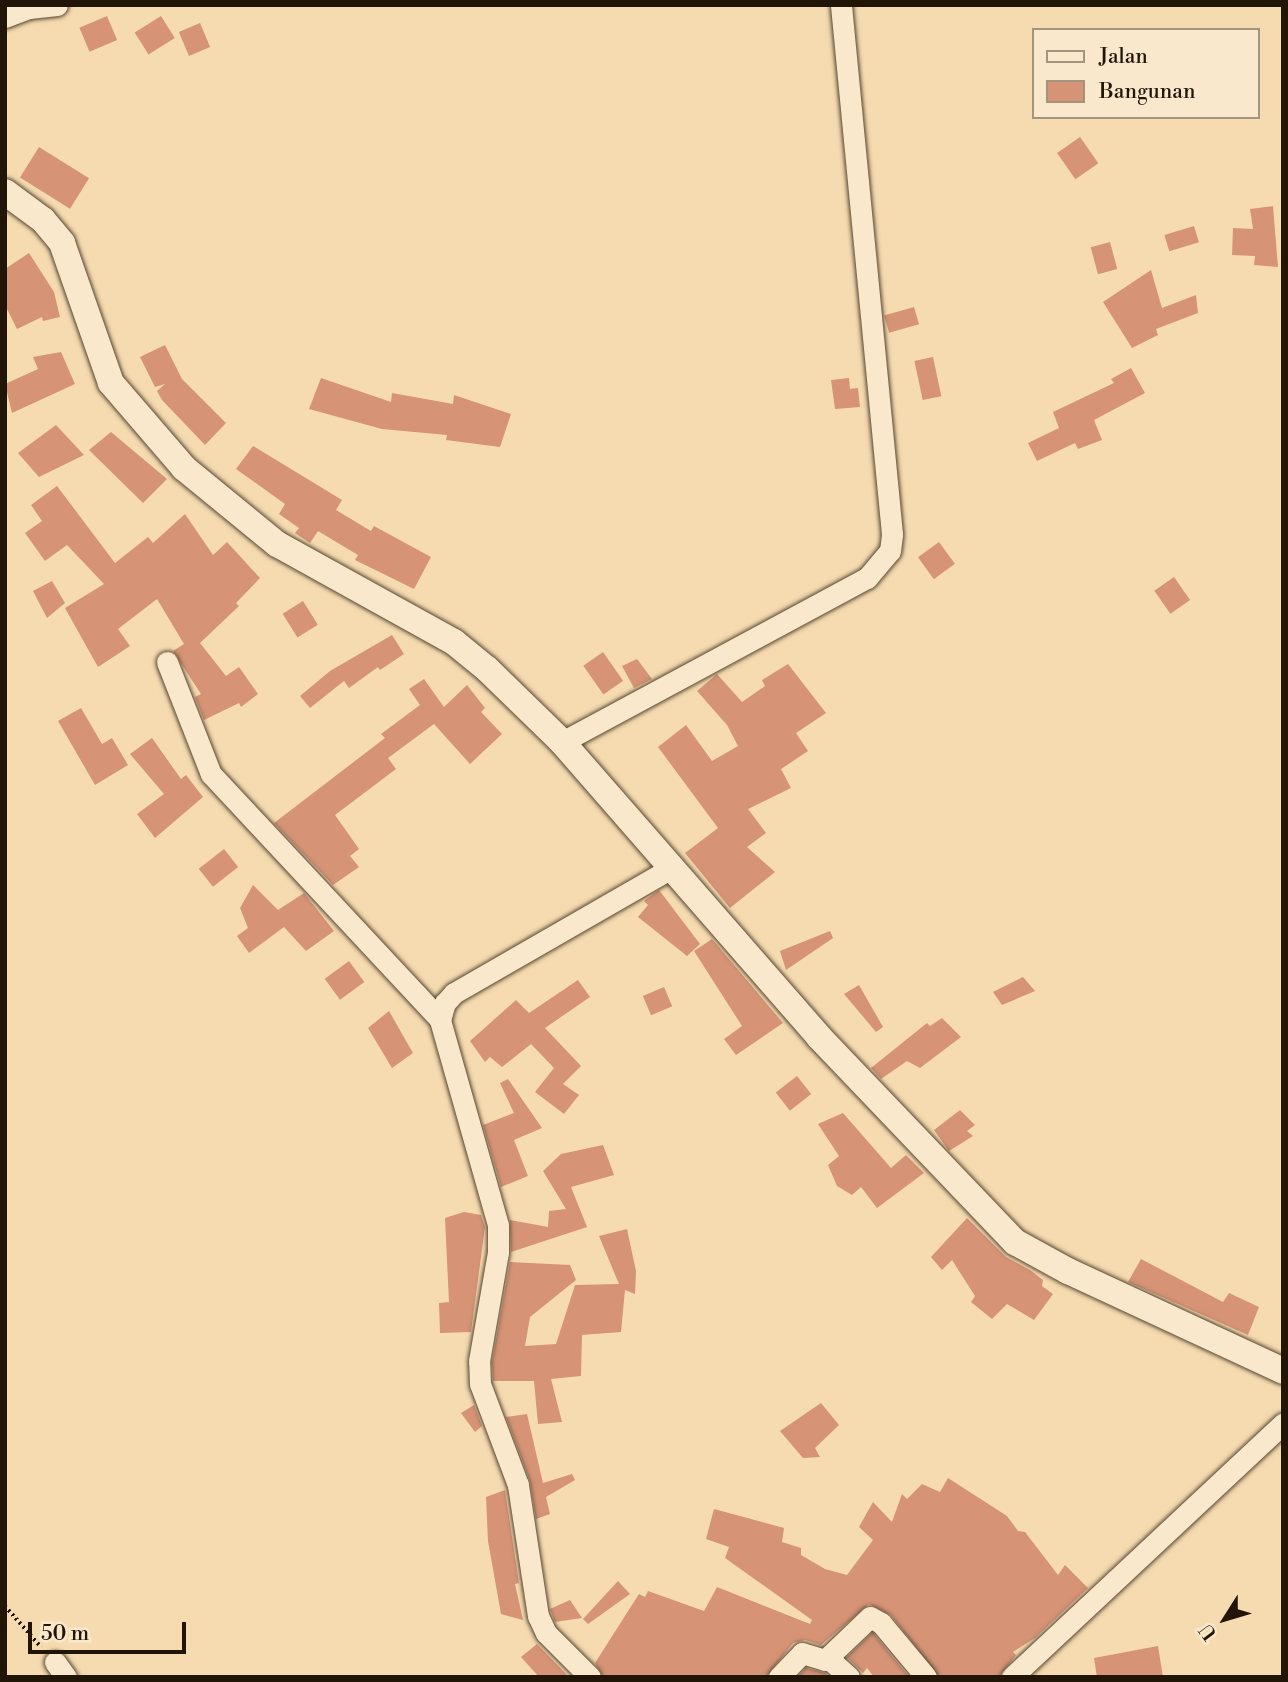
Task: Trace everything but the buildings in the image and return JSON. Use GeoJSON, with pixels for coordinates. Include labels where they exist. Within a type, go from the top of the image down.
{"type":"FeatureCollection","features":[{"type":"Feature","properties":{"kind":"street"},"geometry":{"type":"LineString","coordinates":[[5,17],[29,8],[57,5]]}},
{"type":"Feature","properties":{"kind":"street"},"geometry":{"type":"LineString","coordinates":[[562,742],[867,578],[890,551],[891,520],[841,5]]}},
{"type":"Feature","properties":{"kind":"street"},"geometry":{"type":"LineString","coordinates":[[5,192],[43,220],[62,243],[111,383],[184,468],[277,544],[454,642],[562,742],[819,1037],[1015,1242],[1068,1271],[1283,1371]]}},
{"type":"Feature","properties":{"kind":"street"},"geometry":{"type":"LineString","coordinates":[[167,662],[211,774],[440,1020],[498,1225],[498,1252],[479,1362],[480,1384],[518,1485],[538,1616],[546,1633],[590,1677]]}},
{"type":"Feature","properties":{"kind":"street"},"geometry":{"type":"LineString","coordinates":[[440,1020],[445,1003],[454,993],[673,867]]}},
{"type":"Feature","properties":{"kind":"street"},"geometry":{"type":"LineString","coordinates":[[1012,1677],[1283,1423]]}},
{"type":"Feature","properties":{"kind":"street"},"geometry":{"type":"LineString","coordinates":[[779,1677],[802,1653],[823,1661],[828,1658],[870,1617],[881,1623],[926,1677]]}},
{"type":"Feature","properties":{"kind":"street"},"geometry":{"type":"LineString","coordinates":[[828,1658],[849,1677]]}},
{"type":"Feature","properties":{"kind":"path"},"geometry":{"type":"LineString","coordinates":[[5,1606],[61,1669]]}}]}
